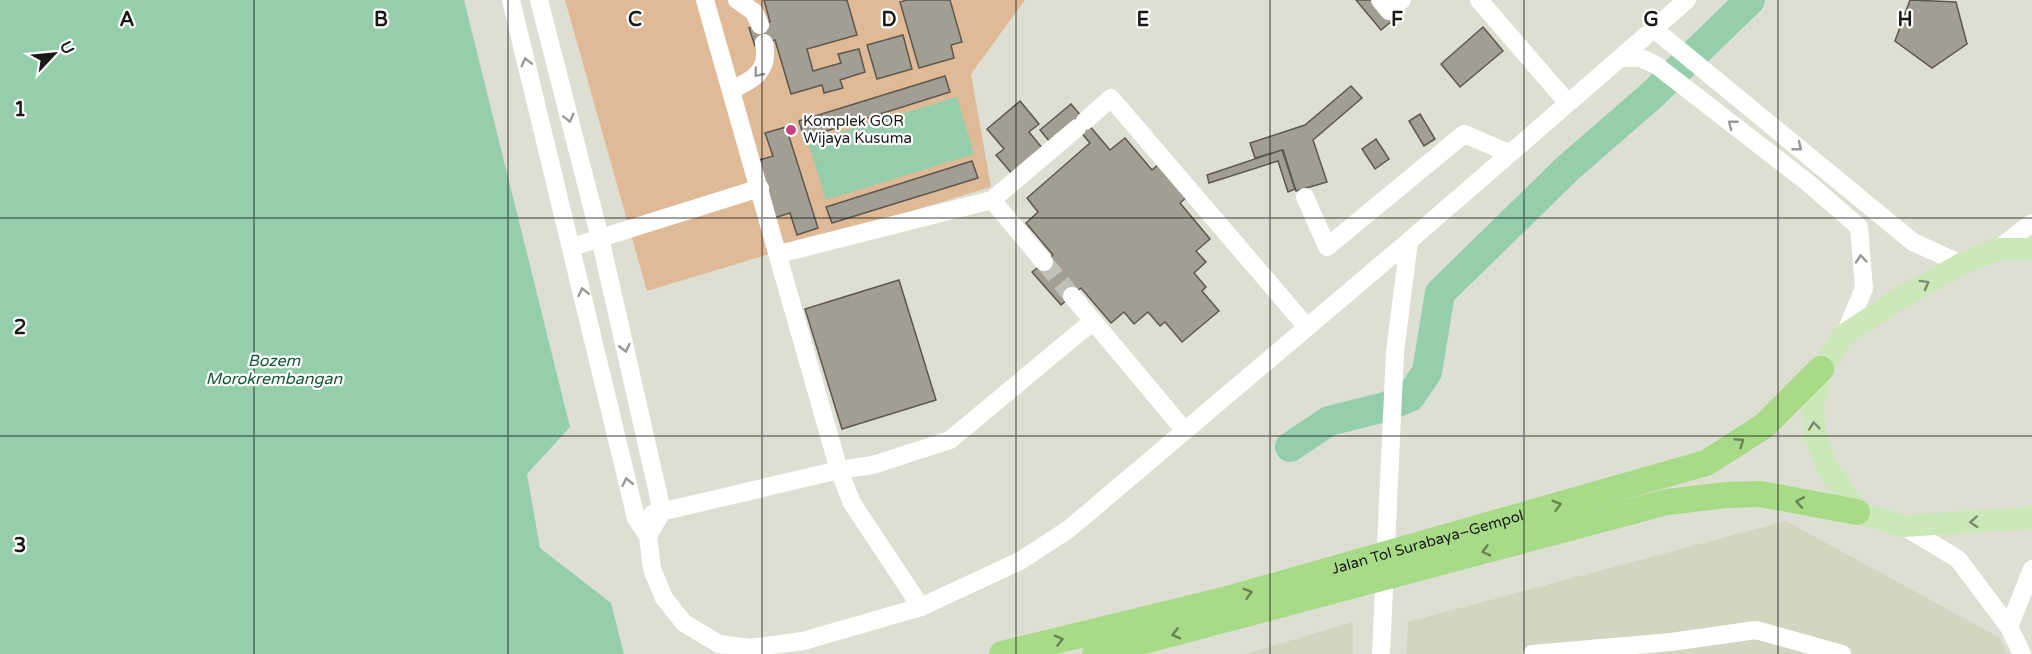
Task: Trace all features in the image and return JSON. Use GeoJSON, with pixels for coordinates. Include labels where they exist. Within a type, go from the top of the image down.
{"type":"FeatureCollection","features":[{"type":"Feature","properties":{"kind":"highway","name":"Jalan Tol Surabaya–Gempol"},"geometry":{"type":"LineString","coordinates":[[1002,654],[1224,600],[1706,463],[1764,426],[1821,369]]}},
{"type":"Feature","properties":{"kind":"highway","name":"Jalan Tol Surabaya–Gempol"},"geometry":{"type":"LineString","coordinates":[[1095,654],[1666,502],[1727,495],[1760,494],[1857,512]]}},
{"type":"Feature","properties":{"kind":"main road"},"geometry":{"type":"LineString","coordinates":[[2032,249],[1998,249],[1961,264],[1876,312],[1845,334],[1821,369],[1813,406],[1815,438],[1827,466],[1857,512],[1903,525],[2032,518]]}},
{"type":"Feature","properties":{"kind":"street"},"geometry":{"type":"LineString","coordinates":[[511,0],[636,518],[648,536],[652,569],[664,598],[684,623],[719,644],[750,648],[803,641],[921,608],[1020,561],[1069,529],[1409,241],[1687,0]]}},
{"type":"Feature","properties":{"kind":"street"},"geometry":{"type":"LineString","coordinates":[[539,0],[600,238],[662,511],[648,536]]}},
{"type":"Feature","properties":{"kind":"street"},"geometry":{"type":"LineString","coordinates":[[705,0],[839,470],[852,503],[921,608]]}},
{"type":"Feature","properties":{"kind":"street"},"geometry":{"type":"LineString","coordinates":[[737,0],[754,12],[760,25]]}},
{"type":"Feature","properties":{"kind":"street"},"geometry":{"type":"LineString","coordinates":[[1380,0],[1389,11],[1402,0]]}},
{"type":"Feature","properties":{"kind":"street"},"geometry":{"type":"LineString","coordinates":[[1479,0],[1567,102]]}},
{"type":"Feature","properties":{"kind":"street"},"geometry":{"type":"LineString","coordinates":[[1654,29],[1913,242],[1961,264]]}},
{"type":"Feature","properties":{"kind":"street"},"geometry":{"type":"LineString","coordinates":[[731,90],[753,81],[764,68],[767,55],[765,43]]}},
{"type":"Feature","properties":{"kind":"street"},"geometry":{"type":"LineString","coordinates":[[1621,58],[1641,58],[1656,65],[1807,182],[1859,227],[1864,288],[1845,334]]}},
{"type":"Feature","properties":{"kind":"street"},"geometry":{"type":"LineString","coordinates":[[534,92],[561,85]]}},
{"type":"Feature","properties":{"kind":"street"},"geometry":{"type":"LineString","coordinates":[[779,254],[992,200],[1111,99],[1306,326]]}},
{"type":"Feature","properties":{"kind":"street"},"geometry":{"type":"LineString","coordinates":[[1305,197],[1327,247],[1464,134],[1509,153]]}},
{"type":"Feature","properties":{"kind":"street"},"geometry":{"type":"LineString","coordinates":[[1807,182],[1819,165]]}},
{"type":"Feature","properties":{"kind":"street"},"geometry":{"type":"LineString","coordinates":[[572,247],[760,188]]}},
{"type":"Feature","properties":{"kind":"street"},"geometry":{"type":"LineString","coordinates":[[992,200],[1044,262]]}},
{"type":"Feature","properties":{"kind":"street"},"geometry":{"type":"LineString","coordinates":[[1859,227],[1874,210]]}},
{"type":"Feature","properties":{"kind":"street"},"geometry":{"type":"LineString","coordinates":[[1998,249],[2032,223]]}},
{"type":"Feature","properties":{"kind":"street"},"geometry":{"type":"LineString","coordinates":[[1381,654],[1395,352],[1409,241]]}},
{"type":"Feature","properties":{"kind":"street"},"geometry":{"type":"LineString","coordinates":[[1072,296],[1185,431]]}},
{"type":"Feature","properties":{"kind":"street"},"geometry":{"type":"LineString","coordinates":[[636,518],[839,470],[873,465],[950,440],[1093,321]]}},
{"type":"Feature","properties":{"kind":"street"},"geometry":{"type":"LineString","coordinates":[[1903,525],[1958,558],[2009,627],[2022,654]]}},
{"type":"Feature","properties":{"kind":"street"},"geometry":{"type":"LineString","coordinates":[[2009,627],[2032,569]]}},
{"type":"Feature","properties":{"kind":"street"},"geometry":{"type":"LineString","coordinates":[[1532,654],[1698,646],[1756,630],[1842,654]]}},
{"type":"Feature","properties":{"kind":"shaded area","name":"Komplek GOR Wijaya Kusuma"},"geometry":{"type":"Polygon","coordinates":[[[565,0],[1025,0],[971,74],[991,187],[647,291],[565,0]]]}},
{"type":"Feature","properties":{"kind":"shaded area"},"geometry":{"type":"Polygon","coordinates":[[[1786,521],[2000,638],[2008,654],[1406,654],[1408,622],[1786,521]]]}},
{"type":"Feature","properties":{"kind":"shaded area"},"geometry":{"type":"Polygon","coordinates":[[[1353,622],[1353,654],[1246,654],[1353,622]]]}},
{"type":"Feature","properties":{"kind":"water","name":"Bozem Morokrembangan"},"geometry":{"type":"Polygon","coordinates":[[[0,0],[464,0],[570,427],[527,474],[540,548],[611,603],[624,654],[0,654],[0,0]]]}},
{"type":"Feature","properties":{"kind":"water"},"geometry":{"type":"Polygon","coordinates":[[[957,97],[974,154],[826,200],[808,142],[957,97]]]}},
{"type":"Feature","properties":{"kind":"building"},"geometry":{"type":"Polygon","coordinates":[[[764,0],[847,0],[857,35],[807,49],[813,71],[841,63],[838,54],[859,49],[865,72],[840,80],[843,88],[824,93],[822,85],[791,94],[775,40],[755,46],[749,28],[770,22],[764,0]]]}},
{"type":"Feature","properties":{"kind":"building"},"geometry":{"type":"Polygon","coordinates":[[[950,0],[962,42],[951,45],[954,58],[919,68],[900,2],[950,0]]]}},
{"type":"Feature","properties":{"kind":"building"},"geometry":{"type":"Polygon","coordinates":[[[1356,0],[1374,0],[1392,21],[1381,30],[1356,0]]]}},
{"type":"Feature","properties":{"kind":"building"},"geometry":{"type":"Polygon","coordinates":[[[1910,0],[1956,2],[1967,44],[1932,68],[1895,41],[1910,0]]]}},
{"type":"Feature","properties":{"kind":"building"},"geometry":{"type":"Polygon","coordinates":[[[1483,27],[1503,51],[1460,87],[1441,64],[1483,27]]]}},
{"type":"Feature","properties":{"kind":"building"},"geometry":{"type":"Polygon","coordinates":[[[903,35],[912,69],[877,79],[867,45],[903,35]]]}},
{"type":"Feature","properties":{"kind":"building"},"geometry":{"type":"Polygon","coordinates":[[[945,76],[950,92],[804,138],[799,121],[945,76]]]}},
{"type":"Feature","properties":{"kind":"building"},"geometry":{"type":"Polygon","coordinates":[[[1351,86],[1362,98],[1313,140],[1327,182],[1296,191],[1283,150],[1255,158],[1250,143],[1305,125],[1351,86]]]}},
{"type":"Feature","properties":{"kind":"building"},"geometry":{"type":"Polygon","coordinates":[[[1020,101],[1039,124],[1029,132],[1043,149],[1013,175],[996,155],[1004,149],[987,129],[1020,101]]]}},
{"type":"Feature","properties":{"kind":"building"},"geometry":{"type":"Polygon","coordinates":[[[1071,104],[1110,150],[1125,138],[1152,170],[1160,163],[1188,196],[1180,203],[1210,239],[1196,251],[1206,262],[1194,273],[1206,287],[1202,291],[1219,311],[1182,342],[1165,322],[1160,326],[1148,312],[1134,324],[1124,312],[1111,323],[1081,288],[1061,305],[1032,272],[1053,255],[1026,223],[1038,212],[1027,198],[1090,143],[1072,122],[1050,142],[1040,130],[1071,104]]]}},
{"type":"Feature","properties":{"kind":"building"},"geometry":{"type":"Polygon","coordinates":[[[1420,114],[1435,139],[1424,146],[1409,121],[1420,114]]]}},
{"type":"Feature","properties":{"kind":"building"},"geometry":{"type":"Polygon","coordinates":[[[786,127],[818,228],[797,235],[790,213],[774,218],[756,161],[773,156],[765,133],[786,127]]]}},
{"type":"Feature","properties":{"kind":"building"},"geometry":{"type":"Polygon","coordinates":[[[1376,139],[1389,159],[1375,169],[1362,149],[1376,139]]]}},
{"type":"Feature","properties":{"kind":"building"},"geometry":{"type":"Polygon","coordinates":[[[1282,150],[1295,189],[1288,192],[1278,161],[1209,183],[1207,175],[1282,150]]]}},
{"type":"Feature","properties":{"kind":"building"},"geometry":{"type":"Polygon","coordinates":[[[972,161],[978,178],[832,223],[826,207],[972,161]]]}},
{"type":"Feature","properties":{"kind":"building"},"geometry":{"type":"Polygon","coordinates":[[[899,280],[936,400],[842,429],[805,309],[899,280]]]}},
{"type":"Feature","properties":{"kind":"waterway"},"geometry":{"type":"LineString","coordinates":[[1290,447],[1329,421],[1385,407],[1410,397],[1427,372],[1440,293],[1568,168],[1652,95],[1750,0]]}},
{"type":"Feature","properties":{"kind":"tunnel"},"geometry":{"type":"LineString","coordinates":[[1044,262],[1072,296]]}},
{"type":"Feature","properties":{"kind":"place","name":"Komplek GOR Wijaya Kusuma"},"geometry":{"type":"Point","coordinates":[791,130]}}]}
